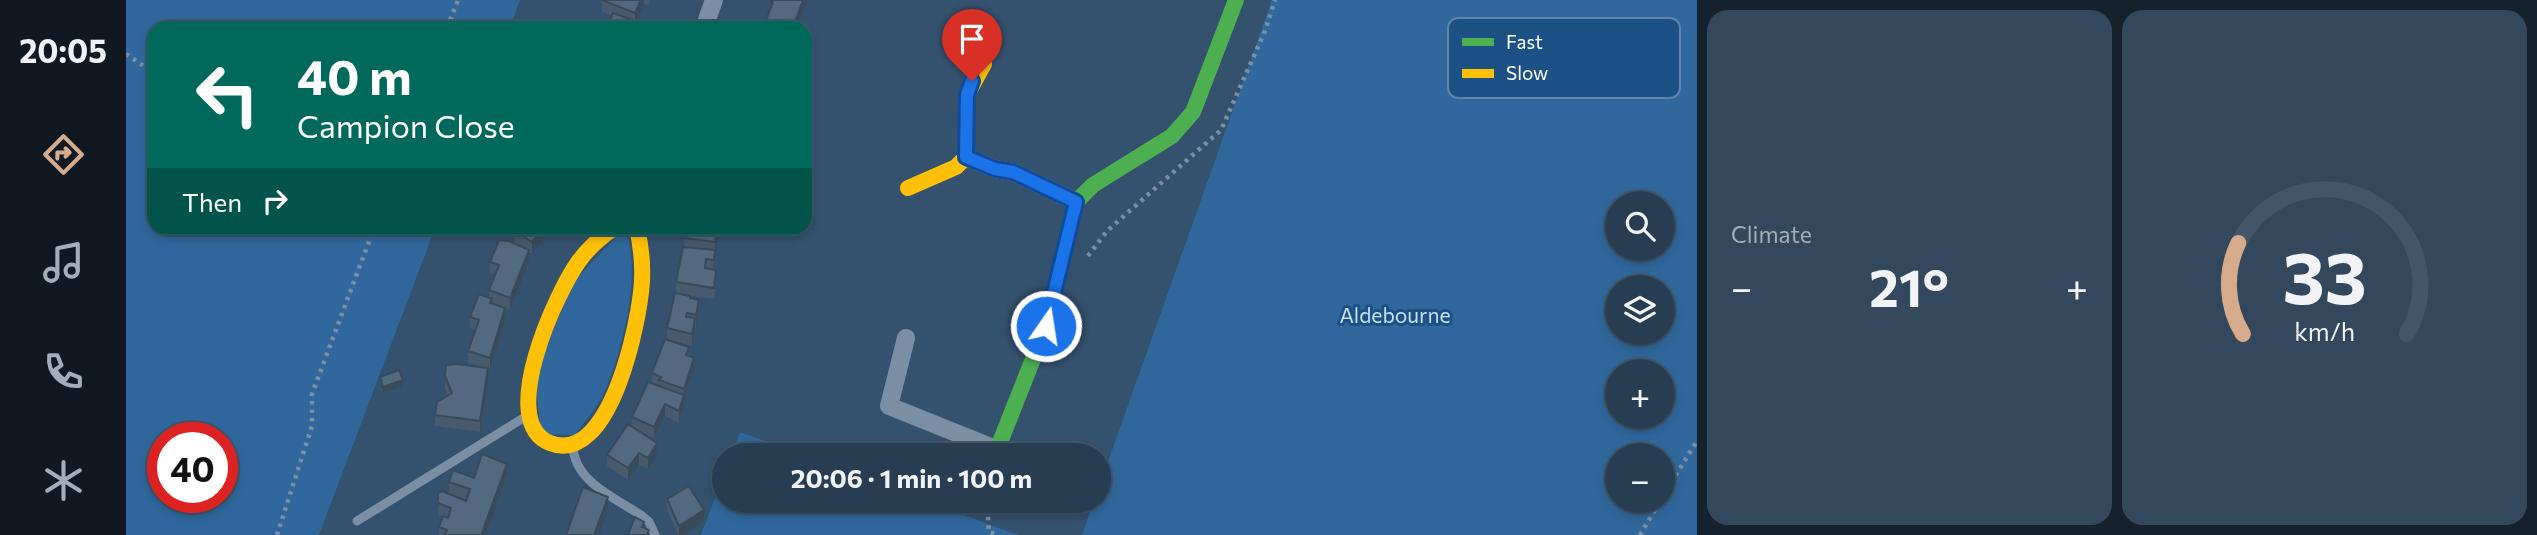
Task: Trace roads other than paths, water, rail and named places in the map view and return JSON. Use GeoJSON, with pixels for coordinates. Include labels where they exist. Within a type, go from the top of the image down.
{"type":"FeatureCollection","features":[{"type":"Feature","properties":{"kind":"street"},"geometry":{"type":"LineString","coordinates":[[706,21],[714,0]]}},
{"type":"Feature","properties":{"kind":"street"},"geometry":{"type":"LineString","coordinates":[[999,443],[1046,326],[1076,202],[1093,185],[1172,136],[1193,112],[1236,0]]}},
{"type":"Feature","properties":{"kind":"street"},"geometry":{"type":"LineString","coordinates":[[908,188],[956,167],[966,157],[968,88],[984,64]]}},
{"type":"Feature","properties":{"kind":"street"},"geometry":{"type":"LineString","coordinates":[[966,157],[995,169],[1013,172],[1076,202]]}},
{"type":"Feature","properties":{"kind":"street"},"geometry":{"type":"LineString","coordinates":[[605,235],[587,248],[561,293],[538,354],[526,406],[527,416],[529,427],[549,443],[573,445],[587,435],[604,414],[627,365],[636,334],[643,292],[640,235]]}},
{"type":"Feature","properties":{"kind":"street"},"geometry":{"type":"LineString","coordinates":[[906,338],[889,406],[974,443]]}},
{"type":"Feature","properties":{"kind":"lane"},"geometry":{"type":"LineString","coordinates":[[357,521],[527,416]]}},
{"type":"Feature","properties":{"kind":"lane"},"geometry":{"type":"LineString","coordinates":[[573,445],[574,458],[582,473],[592,483],[642,516],[649,522],[655,535]]}},
{"type":"Feature","properties":{"kind":"park label","name":"Aldebourne"},"geometry":{"type":"Point","coordinates":[1395,314]}}]}
